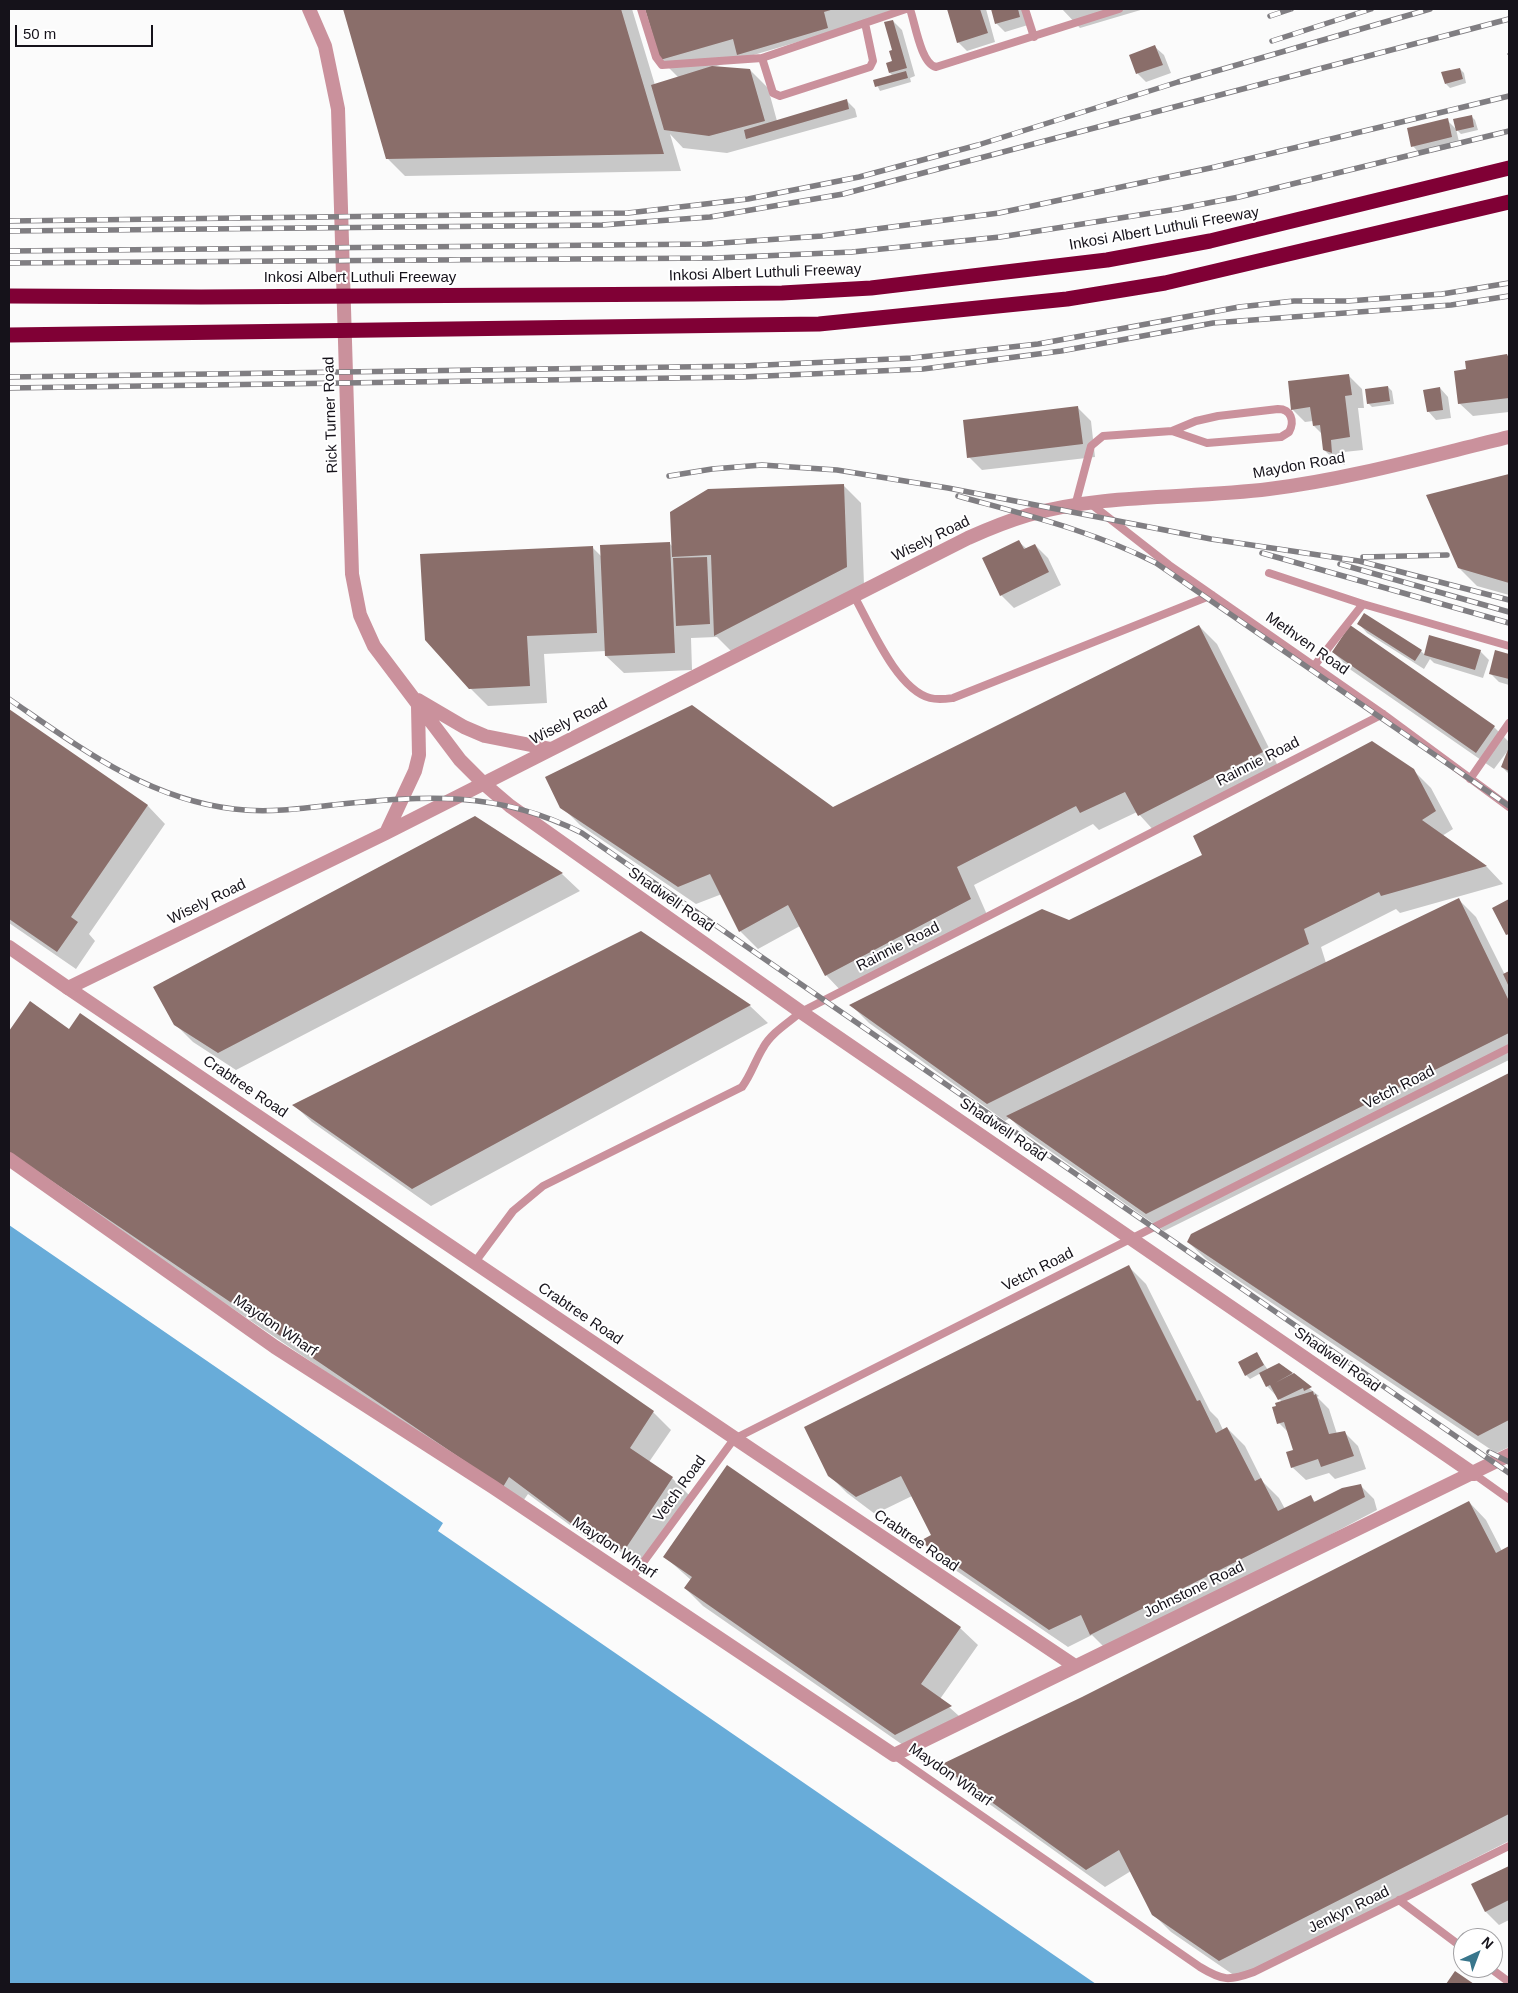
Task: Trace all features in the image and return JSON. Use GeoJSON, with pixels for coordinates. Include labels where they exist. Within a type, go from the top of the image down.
{"type":"FeatureCollection","features":[{"type":"Feature","properties":{"kind":"highway","name":"Inkosi Albert Luthuli Freeway"},"geometry":{"type":"LineString","coordinates":[[9,296],[211,297],[723,293],[871,288],[1106,260],[1210,241],[1509,168]]}},
{"type":"Feature","properties":{"kind":"highway"},"geometry":{"type":"LineString","coordinates":[[9,335],[819,324],[1067,299],[1165,283],[1279,258],[1509,202]]}},
{"type":"Feature","properties":{"kind":"street","name":"Rick Turner Road"},"geometry":{"type":"LineString","coordinates":[[309,9],[325,46],[338,109],[352,574],[360,615],[374,646],[409,694],[460,760],[483,783]]}},
{"type":"Feature","properties":{"kind":"street","name":"Maydon Road"},"geometry":{"type":"LineString","coordinates":[[1090,504],[1270,489],[1344,475],[1509,438]]}},
{"type":"Feature","properties":{"kind":"street","name":"Wisely Road"},"geometry":{"type":"LineString","coordinates":[[68,988],[386,833],[854,596],[999,525],[1030,515],[1090,504]]}},
{"type":"Feature","properties":{"kind":"street"},"geometry":{"type":"LineString","coordinates":[[409,694],[464,727],[485,736],[551,750]]}},
{"type":"Feature","properties":{"kind":"street"},"geometry":{"type":"LineString","coordinates":[[386,833],[416,771],[419,755],[418,706]]}},
{"type":"Feature","properties":{"kind":"street","name":"Shadwell Road"},"geometry":{"type":"LineString","coordinates":[[483,783],[510,806],[801,1012],[1474,1474]]}},
{"type":"Feature","properties":{"kind":"street","name":"Crabtree Road"},"geometry":{"type":"LineString","coordinates":[[9,947],[476,1262],[734,1439],[1075,1666]]}},
{"type":"Feature","properties":{"kind":"street","name":"Maydon Wharf"},"geometry":{"type":"LineString","coordinates":[[9,1159],[275,1347],[631,1579],[894,1755]]}},
{"type":"Feature","properties":{"kind":"street","name":"Johnstone Road"},"geometry":{"type":"LineString","coordinates":[[894,1755],[1474,1474],[1509,1455]]}},
{"type":"Feature","properties":{"kind":"lane"},"geometry":{"type":"LineString","coordinates":[[641,9],[656,57],[662,65],[762,58],[906,9]]}},
{"type":"Feature","properties":{"kind":"lane"},"geometry":{"type":"LineString","coordinates":[[910,9],[925,59],[932,66],[936,67],[1119,9]]}},
{"type":"Feature","properties":{"kind":"lane"},"geometry":{"type":"LineString","coordinates":[[1025,9],[1034,37]]}},
{"type":"Feature","properties":{"kind":"lane"},"geometry":{"type":"LineString","coordinates":[[762,58],[771,90],[777,96],[870,67],[873,61],[865,24]]}},
{"type":"Feature","properties":{"kind":"lane"},"geometry":{"type":"LineString","coordinates":[[1075,506],[1091,446],[1103,436],[1172,430],[1196,421],[1218,416],[1278,409],[1286,411],[1291,415],[1293,421],[1289,432],[1281,437],[1222,443],[1198,441],[1172,430]]}},
{"type":"Feature","properties":{"kind":"lane","name":"Methven Road"},"geometry":{"type":"LineString","coordinates":[[1090,504],[1169,565],[1382,714],[1509,807]]}},
{"type":"Feature","properties":{"kind":"lane"},"geometry":{"type":"LineString","coordinates":[[1269,573],[1363,604],[1509,646]]}},
{"type":"Feature","properties":{"kind":"lane"},"geometry":{"type":"LineString","coordinates":[[854,596],[900,675],[914,689],[928,698],[941,699],[953,698],[1212,595]]}},
{"type":"Feature","properties":{"kind":"lane"},"geometry":{"type":"LineString","coordinates":[[1314,666],[1363,604]]}},
{"type":"Feature","properties":{"kind":"lane","name":"Rainnie Road"},"geometry":{"type":"LineString","coordinates":[[476,1262],[514,1211],[543,1186],[742,1087],[750,1076],[763,1048],[773,1036],[801,1012],[1382,714]]}},
{"type":"Feature","properties":{"kind":"lane"},"geometry":{"type":"LineString","coordinates":[[1470,779],[1509,723]]}},
{"type":"Feature","properties":{"kind":"lane","name":"Vetch Road"},"geometry":{"type":"LineString","coordinates":[[631,1579],[734,1439],[1509,1048]]}},
{"type":"Feature","properties":{"kind":"lane","name":"Shadwell Road"},"geometry":{"type":"LineString","coordinates":[[1474,1474],[1509,1499]]}},
{"type":"Feature","properties":{"kind":"lane","name":"Maydon Wharf"},"geometry":{"type":"LineString","coordinates":[[894,1755],[1200,1967]]}},
{"type":"Feature","properties":{"kind":"lane","name":"Jenkyn Road"},"geometry":{"type":"LineString","coordinates":[[1200,1967],[1225,1980],[1236,1979],[1509,1846]]}},
{"type":"Feature","properties":{"kind":"lane"},"geometry":{"type":"LineString","coordinates":[[1399,1900],[1453,1940]]}},
{"type":"Feature","properties":{"kind":"water"},"geometry":{"type":"Polygon","coordinates":[[[9,1225],[443,1523],[438,1531],[1096,1984],[9,1984],[9,1225]]]}},
{"type":"Feature","properties":{"kind":"building"},"geometry":{"type":"Polygon","coordinates":[[[343,9],[621,9],[664,154],[386,159],[343,9]]]}},
{"type":"Feature","properties":{"kind":"building"},"geometry":{"type":"Polygon","coordinates":[[[645,9],[834,9],[824,12],[828,28],[737,55],[733,39],[660,60],[645,9]]]}},
{"type":"Feature","properties":{"kind":"building"},"geometry":{"type":"Polygon","coordinates":[[[947,9],[980,9],[988,33],[957,43],[947,9]]]}},
{"type":"Feature","properties":{"kind":"building"},"geometry":{"type":"Polygon","coordinates":[[[991,9],[1018,9],[1020,17],[995,24],[991,9]]]}},
{"type":"Feature","properties":{"kind":"building"},"geometry":{"type":"Polygon","coordinates":[[[893,20],[907,68],[889,73],[886,63],[892,61],[889,51],[892,50],[884,22],[893,20]]]}},
{"type":"Feature","properties":{"kind":"building"},"geometry":{"type":"Polygon","coordinates":[[[1155,45],[1163,65],[1136,74],[1129,55],[1155,45]]]}},
{"type":"Feature","properties":{"kind":"building"},"geometry":{"type":"Polygon","coordinates":[[[712,66],[750,69],[765,121],[709,136],[664,130],[651,85],[712,66]]]}},
{"type":"Feature","properties":{"kind":"building"},"geometry":{"type":"Polygon","coordinates":[[[1460,68],[1463,79],[1445,84],[1441,72],[1460,68]]]}},
{"type":"Feature","properties":{"kind":"building"},"geometry":{"type":"Polygon","coordinates":[[[906,71],[908,78],[875,87],[873,80],[906,71]]]}},
{"type":"Feature","properties":{"kind":"building"},"geometry":{"type":"Polygon","coordinates":[[[847,99],[849,109],[746,139],[744,130],[847,99]]]}},
{"type":"Feature","properties":{"kind":"building"},"geometry":{"type":"Polygon","coordinates":[[[1472,115],[1474,127],[1456,131],[1453,119],[1472,115]]]}},
{"type":"Feature","properties":{"kind":"building"},"geometry":{"type":"Polygon","coordinates":[[[1448,118],[1452,137],[1411,147],[1407,128],[1448,118]]]}},
{"type":"Feature","properties":{"kind":"building"},"geometry":{"type":"Polygon","coordinates":[[[1507,354],[1509,359],[1509,398],[1458,404],[1454,371],[1466,369],[1465,361],[1507,354]]]}},
{"type":"Feature","properties":{"kind":"building"},"geometry":{"type":"Polygon","coordinates":[[[1349,374],[1352,395],[1345,396],[1350,437],[1331,440],[1332,453],[1323,450],[1320,425],[1313,426],[1310,407],[1291,410],[1288,381],[1349,374]]]}},
{"type":"Feature","properties":{"kind":"building"},"geometry":{"type":"Polygon","coordinates":[[[1388,386],[1390,401],[1367,404],[1365,389],[1388,386]]]}},
{"type":"Feature","properties":{"kind":"building"},"geometry":{"type":"Polygon","coordinates":[[[1440,387],[1443,410],[1427,412],[1423,390],[1440,387]]]}},
{"type":"Feature","properties":{"kind":"building"},"geometry":{"type":"Polygon","coordinates":[[[1078,406],[1083,444],[967,458],[963,420],[1078,406]]]}},
{"type":"Feature","properties":{"kind":"building"},"geometry":{"type":"Polygon","coordinates":[[[1509,474],[1509,583],[1458,568],[1426,495],[1509,474]]]}},
{"type":"Feature","properties":{"kind":"building"},"geometry":{"type":"Polygon","coordinates":[[[844,484],[847,567],[714,636],[711,555],[672,557],[670,512],[708,489],[844,484]]]}},
{"type":"Feature","properties":{"kind":"building"},"geometry":{"type":"Polygon","coordinates":[[[1019,540],[1024,549],[1035,544],[1049,572],[1000,596],[982,558],[1019,540]]]}},
{"type":"Feature","properties":{"kind":"building"},"geometry":{"type":"Polygon","coordinates":[[[670,542],[675,653],[605,656],[600,545],[670,542]]]}},
{"type":"Feature","properties":{"kind":"building"},"geometry":{"type":"Polygon","coordinates":[[[593,546],[597,633],[527,636],[530,686],[469,689],[425,640],[420,554],[593,546]]]}},
{"type":"Feature","properties":{"kind":"building"},"geometry":{"type":"Polygon","coordinates":[[[707,557],[710,624],[676,626],[673,558],[707,557]]]}},
{"type":"Feature","properties":{"kind":"building"},"geometry":{"type":"Polygon","coordinates":[[[1364,613],[1422,650],[1415,661],[1357,624],[1364,613]]]}},
{"type":"Feature","properties":{"kind":"building"},"geometry":{"type":"Polygon","coordinates":[[[1199,625],[1263,752],[1138,816],[1125,792],[1080,813],[1076,806],[957,867],[971,899],[825,976],[788,905],[739,932],[710,874],[678,887],[560,808],[545,777],[692,705],[833,807],[1199,625]]]}},
{"type":"Feature","properties":{"kind":"building"},"geometry":{"type":"Polygon","coordinates":[[[1350,625],[1495,726],[1476,753],[1332,652],[1350,625]]]}},
{"type":"Feature","properties":{"kind":"building"},"geometry":{"type":"Polygon","coordinates":[[[1429,635],[1481,650],[1475,670],[1424,655],[1429,635]]]}},
{"type":"Feature","properties":{"kind":"building"},"geometry":{"type":"Polygon","coordinates":[[[1495,650],[1509,654],[1509,679],[1489,674],[1495,650]]]}},
{"type":"Feature","properties":{"kind":"building"},"geometry":{"type":"Polygon","coordinates":[[[9,709],[148,805],[71,917],[78,922],[57,952],[9,919],[9,709]]]}},
{"type":"Feature","properties":{"kind":"building"},"geometry":{"type":"Polygon","coordinates":[[[1372,741],[1414,769],[1436,811],[1422,820],[1487,866],[1381,896],[1379,892],[1304,929],[1309,944],[987,1104],[849,1005],[1042,909],[1069,920],[1202,855],[1193,836],[1372,741]]]}},
{"type":"Feature","properties":{"kind":"building"},"geometry":{"type":"Polygon","coordinates":[[[1509,747],[1509,771],[1501,767],[1509,747]]]}},
{"type":"Feature","properties":{"kind":"building"},"geometry":{"type":"Polygon","coordinates":[[[475,816],[563,873],[218,1053],[174,1025],[153,987],[475,816]]]}},
{"type":"Feature","properties":{"kind":"building"},"geometry":{"type":"Polygon","coordinates":[[[1459,898],[1509,1001],[1509,1033],[1146,1214],[1006,1116],[1459,898]]]}},
{"type":"Feature","properties":{"kind":"building"},"geometry":{"type":"Polygon","coordinates":[[[1509,899],[1509,934],[1506,935],[1492,908],[1509,899]]]}},
{"type":"Feature","properties":{"kind":"building"},"geometry":{"type":"Polygon","coordinates":[[[641,931],[751,1005],[412,1189],[292,1105],[641,931]]]}},
{"type":"Feature","properties":{"kind":"building"},"geometry":{"type":"Polygon","coordinates":[[[1509,971],[1509,987],[1503,974],[1509,971]]]}},
{"type":"Feature","properties":{"kind":"building"},"geometry":{"type":"Polygon","coordinates":[[[30,1001],[69,1029],[80,1013],[654,1411],[630,1448],[673,1477],[624,1551],[580,1519],[576,1527],[509,1477],[503,1487],[9,1152],[9,1031],[30,1001]]]}},
{"type":"Feature","properties":{"kind":"building"},"geometry":{"type":"Polygon","coordinates":[[[1509,1073],[1509,1420],[1478,1436],[1187,1242],[1191,1234],[1509,1073]]]}},
{"type":"Feature","properties":{"kind":"building"},"geometry":{"type":"Polygon","coordinates":[[[1129,1265],[1197,1401],[1200,1400],[1216,1433],[1227,1427],[1255,1481],[1261,1478],[1278,1511],[1311,1495],[1314,1502],[1342,1488],[1361,1484],[1365,1497],[1090,1635],[1081,1615],[1049,1630],[920,1541],[931,1535],[901,1476],[856,1497],[828,1476],[804,1427],[1129,1265]]]}},
{"type":"Feature","properties":{"kind":"building"},"geometry":{"type":"Polygon","coordinates":[[[1257,1352],[1264,1365],[1245,1376],[1238,1362],[1257,1352]]]}},
{"type":"Feature","properties":{"kind":"building"},"geometry":{"type":"Polygon","coordinates":[[[1279,1363],[1293,1373],[1275,1383],[1294,1373],[1312,1387],[1304,1391],[1303,1388],[1278,1400],[1270,1385],[1266,1387],[1259,1373],[1279,1363]]]}},
{"type":"Feature","properties":{"kind":"building"},"geometry":{"type":"Polygon","coordinates":[[[1313,1391],[1314,1395],[1316,1394],[1329,1434],[1345,1431],[1354,1456],[1321,1467],[1318,1459],[1291,1468],[1286,1452],[1293,1450],[1284,1422],[1277,1424],[1272,1407],[1276,1406],[1275,1403],[1313,1391]]]}},
{"type":"Feature","properties":{"kind":"building"},"geometry":{"type":"Polygon","coordinates":[[[727,1465],[961,1627],[921,1684],[952,1706],[895,1735],[684,1588],[692,1577],[663,1557],[727,1465]]]}},
{"type":"Feature","properties":{"kind":"building"},"geometry":{"type":"Polygon","coordinates":[[[1469,1501],[1496,1553],[1509,1546],[1509,1814],[1219,1961],[1152,1915],[1119,1850],[1086,1870],[940,1765],[1082,1697],[1469,1501]]]}},
{"type":"Feature","properties":{"kind":"building"},"geometry":{"type":"Polygon","coordinates":[[[1509,1866],[1509,1900],[1485,1912],[1471,1884],[1509,1866]]]}},
{"type":"Feature","properties":{"kind":"building"},"geometry":{"type":"Polygon","coordinates":[[[1453,1974],[1453,1978],[1465,1978],[1474,1984],[1446,1984],[1453,1974]]]}},
{"type":"Feature","properties":{"kind":"railway"},"geometry":{"type":"LineString","coordinates":[[1270,16],[1291,9]]}},
{"type":"Feature","properties":{"kind":"railway"},"geometry":{"type":"LineString","coordinates":[[1272,41],[1371,9]]}},
{"type":"Feature","properties":{"kind":"railway"},"geometry":{"type":"LineString","coordinates":[[9,221],[628,213],[748,199],[859,177],[978,145],[1178,82],[1430,9]]}},
{"type":"Feature","properties":{"kind":"railway"},"geometry":{"type":"LineString","coordinates":[[9,231],[602,225],[710,217],[843,194],[1509,19]]}},
{"type":"Feature","properties":{"kind":"railway"},"geometry":{"type":"LineString","coordinates":[[9,251],[707,244],[822,236],[999,213],[1215,167],[1509,96]]}},
{"type":"Feature","properties":{"kind":"railway"},"geometry":{"type":"LineString","coordinates":[[9,263],[716,258],[852,252],[1000,237],[1177,209],[1239,197],[1509,131]]}},
{"type":"Feature","properties":{"kind":"railway"},"geometry":{"type":"LineString","coordinates":[[9,377],[744,366],[912,358],[1038,344],[1239,307],[1294,301],[1348,301],[1442,294],[1509,283]]}},
{"type":"Feature","properties":{"kind":"railway"},"geometry":{"type":"LineString","coordinates":[[9,388],[743,377],[923,369],[1061,351],[1213,323],[1451,305],[1509,296]]}},
{"type":"Feature","properties":{"kind":"railway"},"geometry":{"type":"LineString","coordinates":[[669,476],[712,469],[762,465],[837,470],[948,488],[1211,539],[1359,561],[1509,600]]}},
{"type":"Feature","properties":{"kind":"railway"},"geometry":{"type":"LineString","coordinates":[[958,496],[1084,533],[1156,563],[1509,806]]}},
{"type":"Feature","properties":{"kind":"railway"},"geometry":{"type":"LineString","coordinates":[[1262,553],[1509,623]]}},
{"type":"Feature","properties":{"kind":"railway"},"geometry":{"type":"LineString","coordinates":[[1363,557],[1447,555]]}},
{"type":"Feature","properties":{"kind":"railway"},"geometry":{"type":"LineString","coordinates":[[1340,564],[1509,612]]}},
{"type":"Feature","properties":{"kind":"railway"},"geometry":{"type":"LineString","coordinates":[[9,699],[61,735],[115,768],[172,794],[202,803],[234,809],[270,811],[398,799],[459,799],[489,802],[519,809],[550,819],[582,833],[1509,1473]]}},
{"type":"Feature","properties":{"kind":"railway"},"geometry":{"type":"LineString","coordinates":[[1489,1452],[1509,1462]]}}]}
